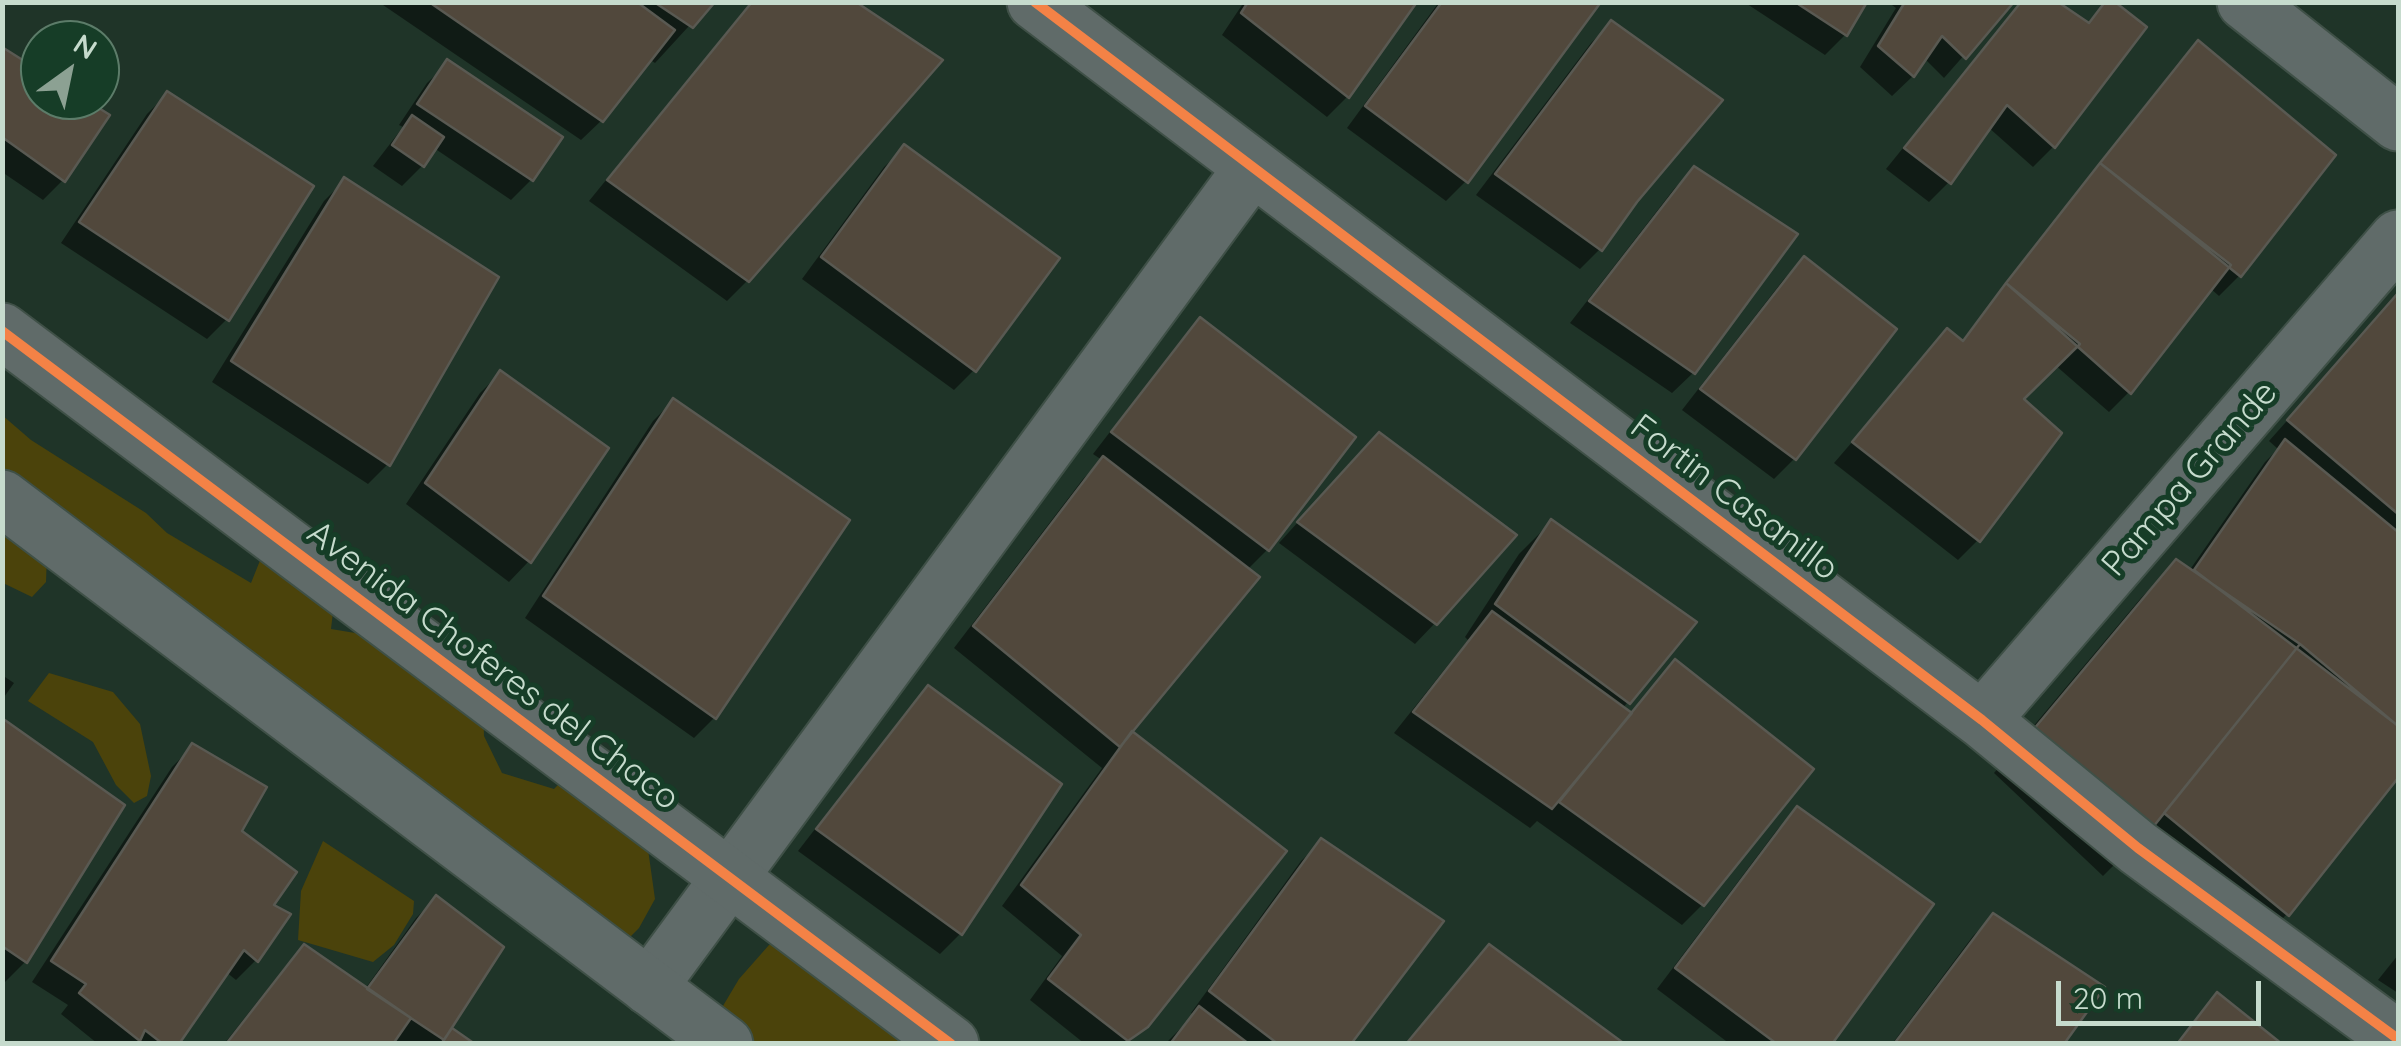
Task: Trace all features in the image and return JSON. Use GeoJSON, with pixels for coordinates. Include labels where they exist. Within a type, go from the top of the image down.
{"type":"FeatureCollection","features":[{"type":"Feature","properties":{"kind":"street","name":"Fortin Casanillo"},"geometry":{"type":"LineString","coordinates":[[1036,2],[1982,720],[2138,848],[2398,1039]]}},
{"type":"Feature","properties":{"kind":"street"},"geometry":{"type":"LineString","coordinates":[[2245,2],[2398,123]]}},
{"type":"Feature","properties":{"kind":"street"},"geometry":{"type":"LineString","coordinates":[[649,987],[1252,168]]}},
{"type":"Feature","properties":{"kind":"street","name":"Pampa Grande"},"geometry":{"type":"LineString","coordinates":[[1982,720],[2398,238]]}},
{"type":"Feature","properties":{"kind":"street","name":"Avenida Choferes del Chaco"},"geometry":{"type":"LineString","coordinates":[[2,331],[952,1044]]}},
{"type":"Feature","properties":{"kind":"street"},"geometry":{"type":"LineString","coordinates":[[2,498],[725,1044]]}},
{"type":"Feature","properties":{"kind":"shaded area"},"geometry":{"type":"Polygon","coordinates":[[[2,415],[31,440],[146,513],[167,533],[251,583],[271,533],[339,561],[331,629],[440,647],[482,677],[484,736],[502,773],[554,789],[587,755],[639,785],[655,899],[639,928],[625,942],[3,473],[2,415]]]}},
{"type":"Feature","properties":{"kind":"shaded area"},"geometry":{"type":"Polygon","coordinates":[[[2,524],[47,553],[46,582],[32,597],[3,583],[2,524]]]}},
{"type":"Feature","properties":{"kind":"shaded area"},"geometry":{"type":"Polygon","coordinates":[[[49,673],[113,692],[140,724],[151,776],[147,796],[134,803],[116,785],[93,742],[28,701],[49,673]]]}},
{"type":"Feature","properties":{"kind":"shaded area"},"geometry":{"type":"Polygon","coordinates":[[[323,841],[414,901],[413,914],[394,945],[373,962],[298,940],[301,891],[323,841]]]}},
{"type":"Feature","properties":{"kind":"shaded area"},"geometry":{"type":"Polygon","coordinates":[[[846,943],[916,1043],[710,1043],[708,1031],[739,979],[769,945],[846,943]]]}},
{"type":"Feature","properties":{"kind":"building"},"geometry":{"type":"Polygon","coordinates":[[[429,2],[637,2],[675,30],[603,122],[429,2]]]}},
{"type":"Feature","properties":{"kind":"building"},"geometry":{"type":"Polygon","coordinates":[[[654,2],[715,2],[693,28],[654,2]]]}},
{"type":"Feature","properties":{"kind":"building"},"geometry":{"type":"Polygon","coordinates":[[[752,2],[856,2],[943,60],[749,282],[607,180],[752,2]]]}},
{"type":"Feature","properties":{"kind":"building"},"geometry":{"type":"Polygon","coordinates":[[[1248,2],[1417,2],[1349,98],[1241,13],[1248,2]]]}},
{"type":"Feature","properties":{"kind":"building"},"geometry":{"type":"Polygon","coordinates":[[[1442,2],[1601,2],[1468,183],[1365,106],[1442,2]]]}},
{"type":"Feature","properties":{"kind":"building"},"geometry":{"type":"Polygon","coordinates":[[[1795,2],[1867,2],[1847,36],[1795,2]]]}},
{"type":"Feature","properties":{"kind":"building"},"geometry":{"type":"Polygon","coordinates":[[[1905,2],[2014,2],[1966,59],[1942,36],[1914,77],[1878,46],[1905,2]]]}},
{"type":"Feature","properties":{"kind":"building"},"geometry":{"type":"Polygon","coordinates":[[[2021,2],[2058,2],[2089,23],[2105,2],[2115,2],[2147,27],[2055,148],[2007,105],[1951,184],[1904,148],[2021,2]]]}},
{"type":"Feature","properties":{"kind":"building"},"geometry":{"type":"Polygon","coordinates":[[[1611,20],[1723,100],[1637,202],[1602,251],[1495,174],[1611,20]]]}},
{"type":"Feature","properties":{"kind":"building"},"geometry":{"type":"Polygon","coordinates":[[[2198,40],[2336,155],[2241,277],[2100,163],[2198,40]]]}},
{"type":"Feature","properties":{"kind":"building"},"geometry":{"type":"Polygon","coordinates":[[[2,47],[20,58],[20,120],[107,120],[65,182],[2,137],[2,47]]]}},
{"type":"Feature","properties":{"kind":"building"},"geometry":{"type":"Polygon","coordinates":[[[447,59],[563,137],[533,181],[417,104],[447,59]]]}},
{"type":"Feature","properties":{"kind":"building"},"geometry":{"type":"Polygon","coordinates":[[[167,91],[314,186],[229,321],[79,222],[167,91]]]}},
{"type":"Feature","properties":{"kind":"building"},"geometry":{"type":"Polygon","coordinates":[[[412,115],[444,137],[424,167],[392,145],[412,115]]]}},
{"type":"Feature","properties":{"kind":"building"},"geometry":{"type":"Polygon","coordinates":[[[904,144],[1060,258],[976,372],[821,257],[904,144]]]}},
{"type":"Feature","properties":{"kind":"building"},"geometry":{"type":"Polygon","coordinates":[[[2100,163],[2231,265],[2131,394],[2006,283],[2100,163]]]}},
{"type":"Feature","properties":{"kind":"building"},"geometry":{"type":"Polygon","coordinates":[[[1694,166],[1798,234],[1695,374],[1589,301],[1694,166]]]}},
{"type":"Feature","properties":{"kind":"building"},"geometry":{"type":"Polygon","coordinates":[[[344,177],[499,277],[390,466],[231,361],[344,177]]]}},
{"type":"Feature","properties":{"kind":"building"},"geometry":{"type":"Polygon","coordinates":[[[1804,256],[1897,329],[1796,460],[1700,389],[1804,256]]]}},
{"type":"Feature","properties":{"kind":"building"},"geometry":{"type":"Polygon","coordinates":[[[2006,283],[2080,344],[2024,399],[2062,433],[1980,542],[1852,442],[1947,328],[1963,341],[2006,283]]]}},
{"type":"Feature","properties":{"kind":"building"},"geometry":{"type":"Polygon","coordinates":[[[2398,293],[2398,514],[2287,420],[2398,293]]]}},
{"type":"Feature","properties":{"kind":"building"},"geometry":{"type":"Polygon","coordinates":[[[1200,317],[1356,437],[1269,551],[1111,432],[1200,317]]]}},
{"type":"Feature","properties":{"kind":"building"},"geometry":{"type":"Polygon","coordinates":[[[500,370],[609,448],[531,563],[425,483],[500,370]]]}},
{"type":"Feature","properties":{"kind":"building"},"geometry":{"type":"Polygon","coordinates":[[[673,398],[850,520],[716,719],[543,596],[673,398]]]}},
{"type":"Feature","properties":{"kind":"building"},"geometry":{"type":"Polygon","coordinates":[[[1379,432],[1517,535],[1437,625],[1297,522],[1379,432]]]}},
{"type":"Feature","properties":{"kind":"building"},"geometry":{"type":"Polygon","coordinates":[[[2285,439],[2398,532],[2397,725],[2194,570],[2285,439]]]}},
{"type":"Feature","properties":{"kind":"building"},"geometry":{"type":"Polygon","coordinates":[[[1103,456],[1260,577],[1120,747],[973,626],[1103,456]]]}},
{"type":"Feature","properties":{"kind":"building"},"geometry":{"type":"Polygon","coordinates":[[[1551,519],[1697,622],[1630,704],[1495,604],[1551,519]]]}},
{"type":"Feature","properties":{"kind":"building"},"geometry":{"type":"Polygon","coordinates":[[[2176,559],[2300,644],[2141,842],[2028,736],[2176,559]]]}},
{"type":"Feature","properties":{"kind":"building"},"geometry":{"type":"Polygon","coordinates":[[[1492,611],[1632,713],[1552,809],[1413,712],[1492,611]]]}},
{"type":"Feature","properties":{"kind":"building"},"geometry":{"type":"Polygon","coordinates":[[[2300,644],[2398,726],[2398,778],[2289,916],[2164,813],[2300,644]]]}},
{"type":"Feature","properties":{"kind":"building"},"geometry":{"type":"Polygon","coordinates":[[[1675,659],[1814,769],[1704,906],[1559,802],[1675,659]]]}},
{"type":"Feature","properties":{"kind":"building"},"geometry":{"type":"Polygon","coordinates":[[[928,685],[1062,784],[962,935],[816,829],[928,685]]]}},
{"type":"Feature","properties":{"kind":"building"},"geometry":{"type":"Polygon","coordinates":[[[2,718],[125,805],[27,963],[2,946],[2,718]]]}},
{"type":"Feature","properties":{"kind":"building"},"geometry":{"type":"Polygon","coordinates":[[[1132,731],[1287,851],[1148,1027],[1128,1041],[1048,979],[1081,935],[1021,885],[1132,731]]]}},
{"type":"Feature","properties":{"kind":"building"},"geometry":{"type":"Polygon","coordinates":[[[192,743],[267,787],[242,831],[297,872],[274,905],[291,914],[258,962],[244,950],[179,1044],[163,1044],[145,1030],[140,1041],[79,993],[86,984],[51,961],[192,743]]]}},
{"type":"Feature","properties":{"kind":"building"},"geometry":{"type":"Polygon","coordinates":[[[1797,806],[1934,904],[1832,1044],[1777,1044],[1675,968],[1797,806]]]}},
{"type":"Feature","properties":{"kind":"building"},"geometry":{"type":"Polygon","coordinates":[[[1321,838],[1444,921],[1351,1044],[1278,1044],[1209,991],[1321,838]]]}},
{"type":"Feature","properties":{"kind":"building"},"geometry":{"type":"Polygon","coordinates":[[[436,895],[504,947],[444,1040],[367,989],[436,895]]]}},
{"type":"Feature","properties":{"kind":"building"},"geometry":{"type":"Polygon","coordinates":[[[1993,913],[2105,987],[2064,1044],[1894,1044],[1993,913]]]}},
{"type":"Feature","properties":{"kind":"building"},"geometry":{"type":"Polygon","coordinates":[[[304,944],[411,1018],[393,1044],[226,1044],[304,944]]]}},
{"type":"Feature","properties":{"kind":"building"},"geometry":{"type":"Polygon","coordinates":[[[1489,944],[1622,1042],[1406,1044],[1489,944]]]}},
{"type":"Feature","properties":{"kind":"building"},"geometry":{"type":"Polygon","coordinates":[[[2217,992],[2282,1044],[2177,1044],[2217,992]]]}},
{"type":"Feature","properties":{"kind":"building"},"geometry":{"type":"Polygon","coordinates":[[[1199,1006],[1249,1044],[1170,1044],[1199,1006]]]}},
{"type":"Feature","properties":{"kind":"building"},"geometry":{"type":"Polygon","coordinates":[[[452,1028],[475,1044],[441,1044],[452,1028]]]}},
{"type":"Feature","properties":{"kind":"cycle path"},"geometry":{"type":"LineString","coordinates":[[1035,2],[1982,720],[2138,848],[2398,1039]]}},
{"type":"Feature","properties":{"kind":"cycle path"},"geometry":{"type":"LineString","coordinates":[[2,331],[951,1044]]}}]}
